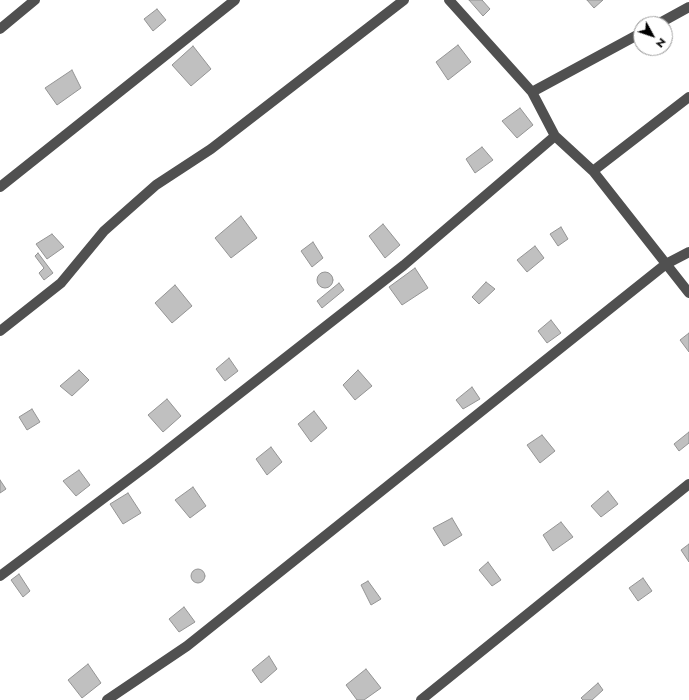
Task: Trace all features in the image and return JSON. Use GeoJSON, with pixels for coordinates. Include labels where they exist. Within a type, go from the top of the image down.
{"type":"FeatureCollection","features":[{"type":"Feature","properties":{"kind":"street"},"geometry":{"type":"LineString","coordinates":[[0,28],[35,0]]}},
{"type":"Feature","properties":{"kind":"street"},"geometry":{"type":"LineString","coordinates":[[0,187],[235,0]]}},
{"type":"Feature","properties":{"kind":"street"},"geometry":{"type":"LineString","coordinates":[[0,331],[61,283],[104,231],[156,185],[211,149],[404,0]]}},
{"type":"Feature","properties":{"kind":"street"},"geometry":{"type":"LineString","coordinates":[[449,0],[532,92],[555,136],[593,171],[689,293]]}},
{"type":"Feature","properties":{"kind":"street"},"geometry":{"type":"LineString","coordinates":[[673,16],[689,7]]}},
{"type":"Feature","properties":{"kind":"street"},"geometry":{"type":"LineString","coordinates":[[532,92],[633,37]]}},
{"type":"Feature","properties":{"kind":"street"},"geometry":{"type":"LineString","coordinates":[[593,171],[689,96]]}},
{"type":"Feature","properties":{"kind":"street"},"geometry":{"type":"LineString","coordinates":[[0,576],[152,462],[397,270],[555,136]]}},
{"type":"Feature","properties":{"kind":"street"},"geometry":{"type":"LineString","coordinates":[[107,700],[187,646],[666,264],[689,252]]}},
{"type":"Feature","properties":{"kind":"street"},"geometry":{"type":"LineString","coordinates":[[421,700],[689,484]]}},
{"type":"Feature","properties":{"kind":"building"},"geometry":{"type":"Polygon","coordinates":[[[469,0],[482,0],[490,9],[483,16],[469,0]]]}},
{"type":"Feature","properties":{"kind":"building"},"geometry":{"type":"Polygon","coordinates":[[[587,0],[603,0],[594,8],[587,0]]]}},
{"type":"Feature","properties":{"kind":"building"},"geometry":{"type":"Polygon","coordinates":[[[157,9],[166,20],[153,31],[144,19],[157,9]]]}},
{"type":"Feature","properties":{"kind":"building"},"geometry":{"type":"Polygon","coordinates":[[[458,45],[471,62],[448,80],[436,62],[458,45]]]}},
{"type":"Feature","properties":{"kind":"building"},"geometry":{"type":"Polygon","coordinates":[[[193,46],[211,69],[191,86],[172,65],[193,46]]]}},
{"type":"Feature","properties":{"kind":"building"},"geometry":{"type":"Polygon","coordinates":[[[72,70],[81,88],[57,105],[45,88],[72,70]]]}},
{"type":"Feature","properties":{"kind":"building"},"geometry":{"type":"Polygon","coordinates":[[[520,108],[533,125],[517,138],[502,121],[520,108]]]}},
{"type":"Feature","properties":{"kind":"building"},"geometry":{"type":"Polygon","coordinates":[[[482,147],[493,160],[475,173],[466,159],[482,147]]]}},
{"type":"Feature","properties":{"kind":"building"},"geometry":{"type":"Polygon","coordinates":[[[241,216],[257,238],[231,258],[215,238],[241,216]]]}},
{"type":"Feature","properties":{"kind":"building"},"geometry":{"type":"Polygon","coordinates":[[[383,224],[400,245],[385,258],[369,236],[383,224]]]}},
{"type":"Feature","properties":{"kind":"building"},"geometry":{"type":"Polygon","coordinates":[[[561,227],[568,239],[558,246],[550,234],[561,227]]]}},
{"type":"Feature","properties":{"kind":"building"},"geometry":{"type":"Polygon","coordinates":[[[52,234],[64,247],[47,259],[36,244],[52,234]]]}},
{"type":"Feature","properties":{"kind":"building"},"geometry":{"type":"Polygon","coordinates":[[[313,242],[323,258],[312,267],[301,251],[313,242]]]}},
{"type":"Feature","properties":{"kind":"building"},"geometry":{"type":"Polygon","coordinates":[[[535,246],[544,258],[527,272],[517,260],[535,246]]]}},
{"type":"Feature","properties":{"kind":"building"},"geometry":{"type":"Polygon","coordinates":[[[38,253],[53,273],[44,280],[39,273],[44,268],[35,256],[38,253]]]}},
{"type":"Feature","properties":{"kind":"building"},"geometry":{"type":"Polygon","coordinates":[[[415,268],[428,288],[402,305],[389,287],[415,268]]]}},
{"type":"Feature","properties":{"kind":"building"},"geometry":{"type":"Polygon","coordinates":[[[325,272],[332,277],[333,280],[328,287],[325,288],[318,283],[317,280],[322,273],[325,272]]]}},
{"type":"Feature","properties":{"kind":"building"},"geometry":{"type":"Polygon","coordinates":[[[486,282],[495,289],[479,304],[472,297],[486,282]]]}},
{"type":"Feature","properties":{"kind":"building"},"geometry":{"type":"Polygon","coordinates":[[[339,283],[344,290],[322,308],[317,301],[339,283]]]}},
{"type":"Feature","properties":{"kind":"building"},"geometry":{"type":"Polygon","coordinates":[[[175,285],[192,306],[172,323],[155,303],[175,285]]]}},
{"type":"Feature","properties":{"kind":"building"},"geometry":{"type":"Polygon","coordinates":[[[551,320],[561,333],[547,343],[538,331],[551,320]]]}},
{"type":"Feature","properties":{"kind":"building"},"geometry":{"type":"Polygon","coordinates":[[[689,333],[689,352],[680,340],[689,333]]]}},
{"type":"Feature","properties":{"kind":"building"},"geometry":{"type":"Polygon","coordinates":[[[229,358],[238,371],[225,381],[216,369],[229,358]]]}},
{"type":"Feature","properties":{"kind":"building"},"geometry":{"type":"Polygon","coordinates":[[[79,370],[89,380],[72,396],[60,386],[79,370]]]}},
{"type":"Feature","properties":{"kind":"building"},"geometry":{"type":"Polygon","coordinates":[[[358,370],[372,386],[355,400],[343,385],[358,370]]]}},
{"type":"Feature","properties":{"kind":"building"},"geometry":{"type":"Polygon","coordinates":[[[472,387],[480,399],[463,409],[456,400],[472,387]]]}},
{"type":"Feature","properties":{"kind":"building"},"geometry":{"type":"Polygon","coordinates":[[[167,399],[181,416],[163,432],[148,415],[167,399]]]}},
{"type":"Feature","properties":{"kind":"building"},"geometry":{"type":"Polygon","coordinates":[[[32,409],[40,422],[27,430],[19,417],[32,409]]]}},
{"type":"Feature","properties":{"kind":"building"},"geometry":{"type":"Polygon","coordinates":[[[314,411],[327,428],[311,442],[298,424],[314,411]]]}},
{"type":"Feature","properties":{"kind":"building"},"geometry":{"type":"Polygon","coordinates":[[[689,432],[689,443],[679,451],[674,444],[689,432]]]}},
{"type":"Feature","properties":{"kind":"building"},"geometry":{"type":"Polygon","coordinates":[[[542,435],[555,451],[540,463],[527,445],[542,435]]]}},
{"type":"Feature","properties":{"kind":"building"},"geometry":{"type":"Polygon","coordinates":[[[271,447],[282,462],[267,475],[256,459],[271,447]]]}},
{"type":"Feature","properties":{"kind":"building"},"geometry":{"type":"Polygon","coordinates":[[[79,470],[90,485],[76,496],[63,481],[79,470]]]}},
{"type":"Feature","properties":{"kind":"building"},"geometry":{"type":"Polygon","coordinates":[[[0,480],[6,489],[0,493],[0,480]]]}},
{"type":"Feature","properties":{"kind":"building"},"geometry":{"type":"Polygon","coordinates":[[[193,487],[206,506],[190,518],[175,500],[193,487]]]}},
{"type":"Feature","properties":{"kind":"building"},"geometry":{"type":"Polygon","coordinates":[[[608,491],[618,504],[601,517],[591,506],[608,491]]]}},
{"type":"Feature","properties":{"kind":"building"},"geometry":{"type":"Polygon","coordinates":[[[128,493],[141,513],[123,524],[110,504],[128,493]]]}},
{"type":"Feature","properties":{"kind":"building"},"geometry":{"type":"Polygon","coordinates":[[[452,518],[462,535],[444,546],[433,528],[452,518]]]}},
{"type":"Feature","properties":{"kind":"building"},"geometry":{"type":"Polygon","coordinates":[[[561,522],[573,537],[553,551],[543,535],[561,522]]]}},
{"type":"Feature","properties":{"kind":"building"},"geometry":{"type":"Polygon","coordinates":[[[689,544],[689,562],[681,550],[689,544]]]}},
{"type":"Feature","properties":{"kind":"building"},"geometry":{"type":"Polygon","coordinates":[[[488,562],[501,580],[492,586],[479,570],[488,562]]]}},
{"type":"Feature","properties":{"kind":"building"},"geometry":{"type":"Polygon","coordinates":[[[195,569],[201,569],[205,573],[205,579],[201,583],[195,583],[191,579],[191,573],[195,569]]]}},
{"type":"Feature","properties":{"kind":"building"},"geometry":{"type":"Polygon","coordinates":[[[19,574],[30,591],[23,597],[11,580],[19,574]]]}},
{"type":"Feature","properties":{"kind":"building"},"geometry":{"type":"Polygon","coordinates":[[[643,578],[652,591],[638,601],[629,588],[643,578]]]}},
{"type":"Feature","properties":{"kind":"building"},"geometry":{"type":"Polygon","coordinates":[[[368,581],[381,599],[371,605],[361,585],[368,581]]]}},
{"type":"Feature","properties":{"kind":"building"},"geometry":{"type":"Polygon","coordinates":[[[184,607],[195,622],[179,632],[169,619],[184,607]]]}},
{"type":"Feature","properties":{"kind":"building"},"geometry":{"type":"Polygon","coordinates":[[[269,656],[277,669],[261,683],[252,670],[269,656]]]}},
{"type":"Feature","properties":{"kind":"building"},"geometry":{"type":"Polygon","coordinates":[[[88,664],[101,683],[82,698],[68,680],[88,664]]]}},
{"type":"Feature","properties":{"kind":"building"},"geometry":{"type":"Polygon","coordinates":[[[366,669],[381,688],[364,700],[357,700],[346,685],[366,669]]]}},
{"type":"Feature","properties":{"kind":"building"},"geometry":{"type":"Polygon","coordinates":[[[598,683],[603,690],[592,700],[583,700],[581,698],[598,683]]]}}]}
